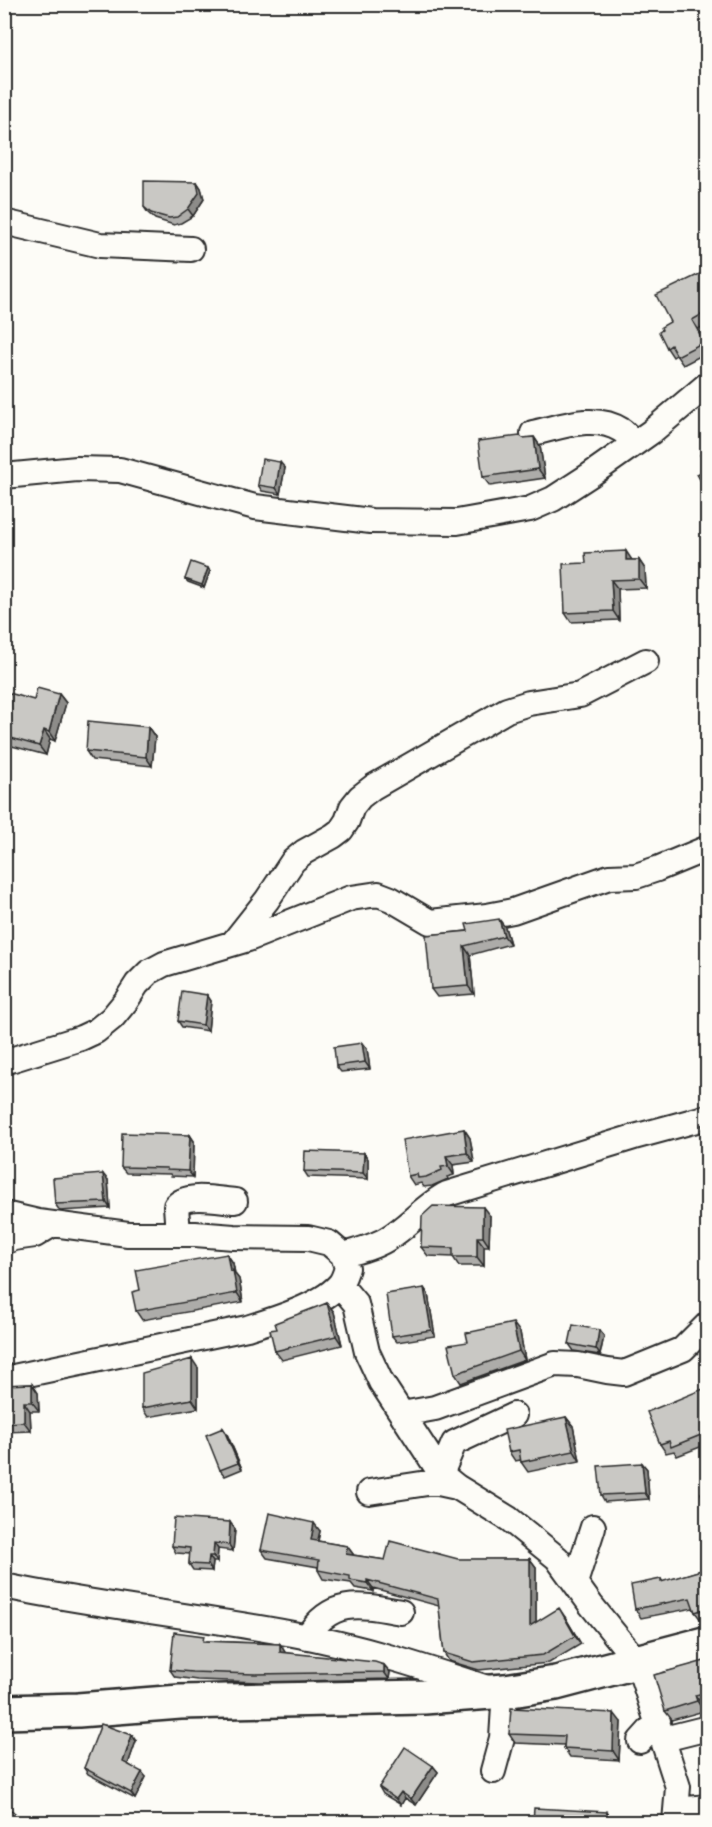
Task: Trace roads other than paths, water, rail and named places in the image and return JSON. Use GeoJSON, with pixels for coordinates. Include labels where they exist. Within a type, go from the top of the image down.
{"type":"FeatureCollection","features":[{"type":"Feature","properties":{"kind":"main road"},"geometry":{"type":"LineString","coordinates":[[4,1713],[180,1702],[424,1697],[501,1691],[556,1683],[708,1643]]}},
{"type":"Feature","properties":{"kind":"street"},"geometry":{"type":"LineString","coordinates":[[4,222],[100,245],[191,249]]}},
{"type":"Feature","properties":{"kind":"street"},"geometry":{"type":"LineString","coordinates":[[4,476],[77,469],[120,470],[265,509],[371,520],[457,522],[530,509],[553,499],[651,432],[708,384]]}},
{"type":"Feature","properties":{"kind":"street"},"geometry":{"type":"LineString","coordinates":[[533,433],[581,423],[604,423],[621,430],[634,443]]}},
{"type":"Feature","properties":{"kind":"street"},"geometry":{"type":"LineString","coordinates":[[233,943],[262,907],[293,861],[341,830],[352,807],[360,797],[373,788],[507,710],[529,703],[580,694],[646,661]]}},
{"type":"Feature","properties":{"kind":"street"},"geometry":{"type":"LineString","coordinates":[[4,1062],[81,1038],[96,1031],[112,1018],[137,984],[149,972],[164,964],[278,928],[365,895],[378,894],[391,899],[430,922],[487,916],[524,907],[609,877],[636,876],[708,848]]}},
{"type":"Feature","properties":{"kind":"street"},"geometry":{"type":"LineString","coordinates":[[343,1255],[387,1239],[430,1204],[447,1194],[708,1117]]}},
{"type":"Feature","properties":{"kind":"street"},"geometry":{"type":"LineString","coordinates":[[178,1234],[176,1206],[180,1201],[192,1198],[235,1201]]}},
{"type":"Feature","properties":{"kind":"street"},"geometry":{"type":"LineString","coordinates":[[4,1214],[53,1224],[128,1234],[308,1238],[329,1243],[343,1255],[347,1268],[340,1285],[324,1296],[282,1317],[247,1328],[4,1379]]}},
{"type":"Feature","properties":{"kind":"street"},"geometry":{"type":"LineString","coordinates":[[4,1242],[35,1235],[53,1224]]}},
{"type":"Feature","properties":{"kind":"street"},"geometry":{"type":"LineString","coordinates":[[340,1285],[356,1304],[367,1352],[374,1367],[402,1414],[449,1481],[509,1519],[556,1558],[638,1663],[678,1787],[676,1816],[708,1807]]}},
{"type":"Feature","properties":{"kind":"street"},"geometry":{"type":"LineString","coordinates":[[402,1414],[435,1408],[555,1364],[578,1365],[624,1373],[683,1349],[708,1324]]}},
{"type":"Feature","properties":{"kind":"street"},"geometry":{"type":"LineString","coordinates":[[449,1481],[454,1443],[514,1415]]}},
{"type":"Feature","properties":{"kind":"street"},"geometry":{"type":"LineString","coordinates":[[369,1492],[449,1481]]}},
{"type":"Feature","properties":{"kind":"street"},"geometry":{"type":"LineString","coordinates":[[575,1583],[593,1527]]}},
{"type":"Feature","properties":{"kind":"street"},"geometry":{"type":"LineString","coordinates":[[4,1586],[67,1599],[307,1637],[387,1656],[501,1691],[502,1738],[493,1771]]}},
{"type":"Feature","properties":{"kind":"street"},"geometry":{"type":"LineString","coordinates":[[307,1637],[319,1622],[348,1606],[360,1605],[401,1612]]}},
{"type":"Feature","properties":{"kind":"street"},"geometry":{"type":"LineString","coordinates":[[640,1741],[661,1730],[708,1728]]}}]}
